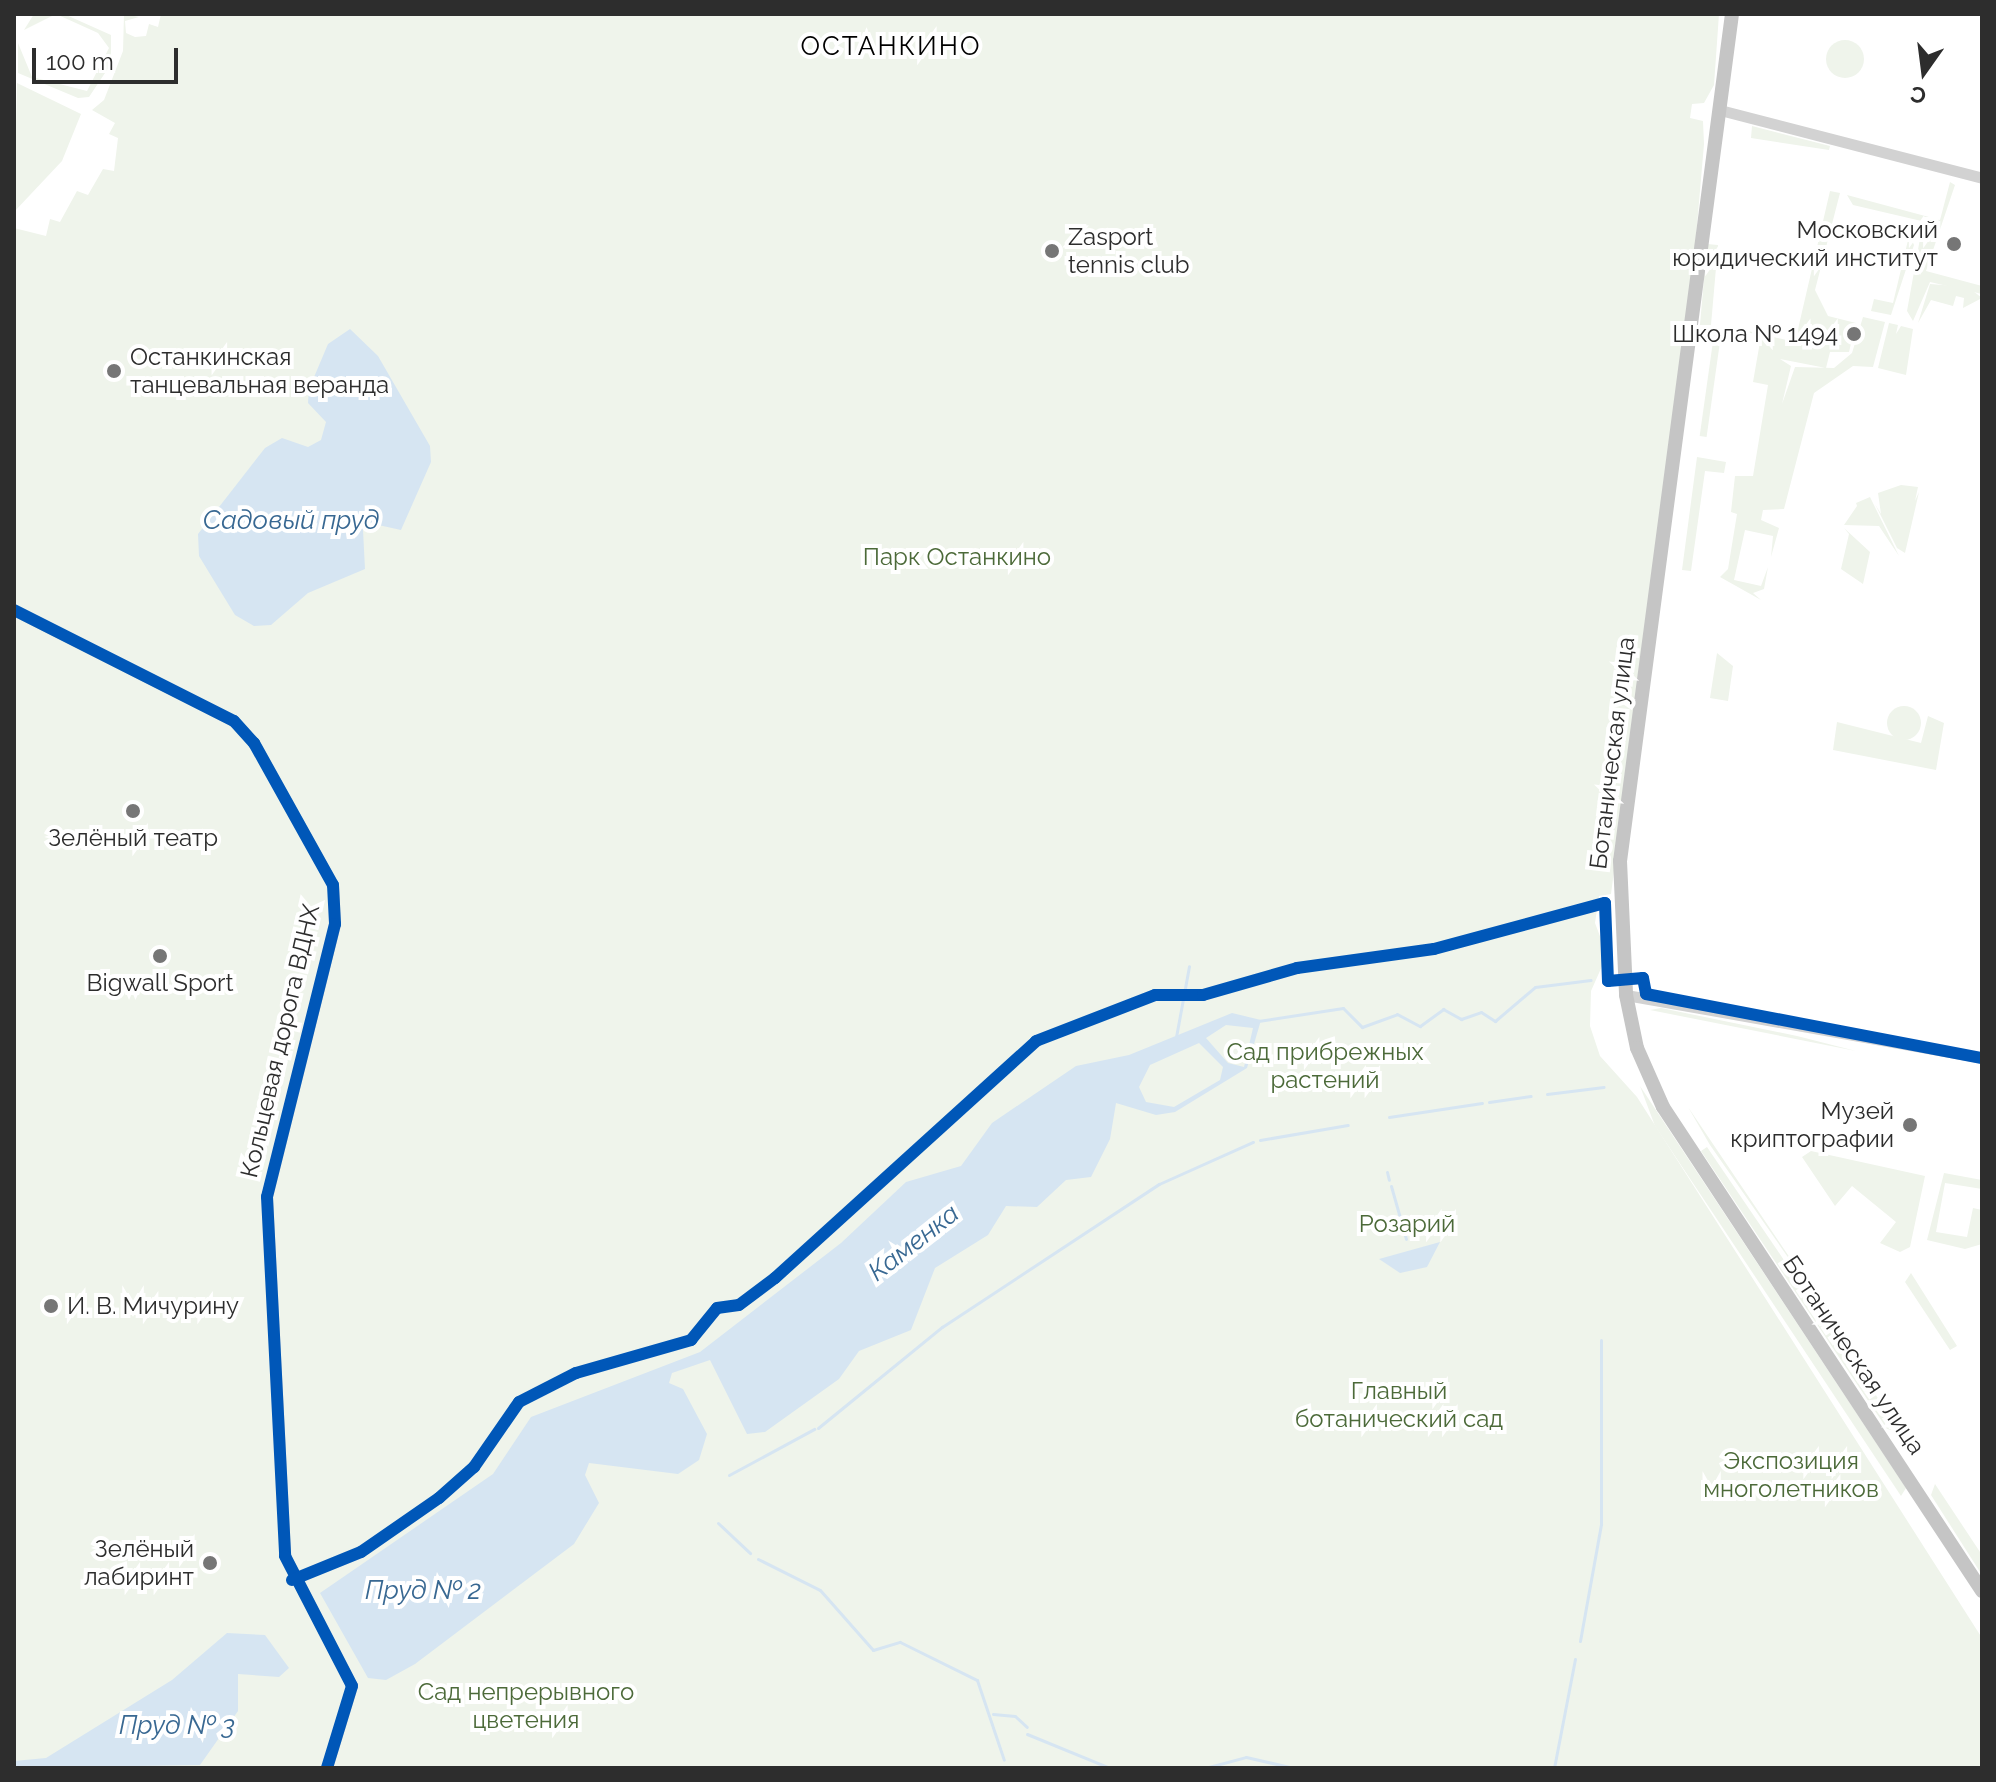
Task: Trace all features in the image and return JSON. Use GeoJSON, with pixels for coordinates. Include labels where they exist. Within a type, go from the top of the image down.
{"type":"FeatureCollection","features":[{"type":"Feature","properties":{"kind":"main road","name":"Ботаническая улица"},"geometry":{"type":"LineString","coordinates":[[1732,14],[1620,861],[1626,995],[1637,1048],[1663,1107],[1982,1591]]}},
{"type":"Feature","properties":{"kind":"street"},"geometry":{"type":"LineString","coordinates":[[1720,110],[1982,178]]}},
{"type":"Feature","properties":{"kind":"street","name":"Кольцевая дорога ВДНХ"},"geometry":{"type":"LineString","coordinates":[[14,610],[234,721],[254,743],[333,885],[335,924],[267,1197],[285,1556],[352,1686],[327,1768]]}},
{"type":"Feature","properties":{"kind":"street"},"geometry":{"type":"LineString","coordinates":[[1626,995],[1982,1058]]}},
{"type":"Feature","properties":{"kind":"green space"},"geometry":{"type":"Polygon","coordinates":[[[34,14],[56,14],[24,30],[34,14]]]}},
{"type":"Feature","properties":{"kind":"green space"},"geometry":{"type":"Polygon","coordinates":[[[56,14],[64,14],[111,35],[111,64],[89,97],[78,98],[18,73],[18,43],[32,77],[87,91],[109,48],[98,33],[56,14]]]}},
{"type":"Feature","properties":{"kind":"green space"},"geometry":{"type":"Polygon","coordinates":[[[124,14],[139,17],[125,21],[126,33],[135,37],[146,36],[149,24],[158,27],[161,14],[1719,14],[1714,85],[1704,103],[1692,104],[1690,118],[1703,121],[1704,144],[1693,272],[1611,894],[1599,896],[1595,923],[1607,955],[1591,991],[1590,1026],[1600,1056],[1637,1097],[1982,1638],[1982,1768],[14,1768],[14,228],[46,236],[50,219],[60,222],[77,191],[88,195],[103,169],[114,171],[118,138],[109,134],[115,123],[92,110],[104,100],[123,51],[124,14]]]}},
{"type":"Feature","properties":{"kind":"green space"},"geometry":{"type":"Polygon","coordinates":[[[1845,40],[1858,46],[1864,59],[1858,72],[1845,78],[1832,72],[1826,59],[1832,46],[1845,40]]]}},
{"type":"Feature","properties":{"kind":"green space"},"geometry":{"type":"Polygon","coordinates":[[[17,83],[81,114],[62,161],[14,212],[17,83]]]}},
{"type":"Feature","properties":{"kind":"green space"},"geometry":{"type":"Polygon","coordinates":[[[1752,126],[1830,146],[1829,150],[1751,138],[1752,126]]]}},
{"type":"Feature","properties":{"kind":"green space"},"geometry":{"type":"Polygon","coordinates":[[[1950,182],[1955,185],[1926,271],[1982,286],[1982,294],[1930,282],[1913,321],[1907,311],[1921,233],[1930,223],[1853,205],[1847,195],[1940,220],[1950,182]]]}},
{"type":"Feature","properties":{"kind":"green space"},"geometry":{"type":"Polygon","coordinates":[[[1830,191],[1840,193],[1815,290],[1828,316],[1856,323],[1849,352],[1830,352],[1826,368],[1834,368],[1852,353],[1863,317],[1885,322],[1873,367],[1853,366],[1814,393],[1784,509],[1763,510],[1761,520],[1779,528],[1771,557],[1773,536],[1745,530],[1734,580],[1761,586],[1768,567],[1764,589],[1753,593],[1761,600],[1720,577],[1728,569],[1737,514],[1731,512],[1735,476],[1753,476],[1768,385],[1753,382],[1761,336],[1727,326],[1795,342],[1830,191]],[[1780,359],[1791,366],[1782,404],[1795,367],[1825,368],[1780,359]]]}},
{"type":"Feature","properties":{"kind":"green space"},"geometry":{"type":"Polygon","coordinates":[[[1893,226],[1907,229],[1914,245],[1891,315],[1871,311],[1874,299],[1893,303],[1909,236],[1890,236],[1893,226]]]}},
{"type":"Feature","properties":{"kind":"green space"},"geometry":{"type":"Polygon","coordinates":[[[1707,244],[1718,245],[1711,329],[1700,328],[1707,244]]]}},
{"type":"Feature","properties":{"kind":"green space"},"geometry":{"type":"Polygon","coordinates":[[[1930,284],[1968,287],[1982,298],[1963,308],[1964,298],[1956,296],[1953,306],[1931,300],[1918,323],[1930,284]]]}},
{"type":"Feature","properties":{"kind":"green space"},"geometry":{"type":"Polygon","coordinates":[[[1889,323],[1898,325],[1896,334],[1901,326],[1913,329],[1906,375],[1878,368],[1889,323]]]}},
{"type":"Feature","properties":{"kind":"green space"},"geometry":{"type":"Polygon","coordinates":[[[1714,334],[1721,335],[1707,437],[1700,436],[1714,334]]]}},
{"type":"Feature","properties":{"kind":"green space"},"geometry":{"type":"Polygon","coordinates":[[[1697,457],[1726,462],[1724,473],[1705,471],[1691,571],[1682,570],[1697,457]]]}},
{"type":"Feature","properties":{"kind":"green space"},"geometry":{"type":"Polygon","coordinates":[[[1901,485],[1918,487],[1915,501],[1919,492],[1905,553],[1897,548],[1875,504],[1881,514],[1878,493],[1901,485]]]}},
{"type":"Feature","properties":{"kind":"green space"},"geometry":{"type":"Polygon","coordinates":[[[1870,497],[1899,556],[1879,526],[1844,525],[1856,503],[1870,497]]]}},
{"type":"Feature","properties":{"kind":"green space"},"geometry":{"type":"Polygon","coordinates":[[[1844,528],[1870,552],[1863,584],[1841,569],[1849,534],[1844,528]]]}},
{"type":"Feature","properties":{"kind":"green space"},"geometry":{"type":"Polygon","coordinates":[[[1717,653],[1733,666],[1728,701],[1710,698],[1717,653]]]}},
{"type":"Feature","properties":{"kind":"green space"},"geometry":{"type":"Polygon","coordinates":[[[1904,706],[1916,711],[1921,723],[1916,735],[1904,740],[1892,735],[1887,723],[1892,711],[1904,706]]]}},
{"type":"Feature","properties":{"kind":"green space"},"geometry":{"type":"Polygon","coordinates":[[[1928,716],[1944,723],[1936,770],[1833,750],[1837,722],[1921,743],[1928,716]]]}},
{"type":"Feature","properties":{"kind":"green space"},"geometry":{"type":"Polygon","coordinates":[[[1661,1008],[1797,1036],[1856,1051],[1650,1010],[1661,1008]]]}},
{"type":"Feature","properties":{"kind":"green space"},"geometry":{"type":"Polygon","coordinates":[[[1640,1086],[1906,1488],[1901,1496],[1655,1126],[1640,1086]]]}},
{"type":"Feature","properties":{"kind":"green space"},"geometry":{"type":"Polygon","coordinates":[[[1688,1107],[1813,1292],[1903,1423],[1710,1145],[1688,1107]]]}},
{"type":"Feature","properties":{"kind":"green space"},"geometry":{"type":"Polygon","coordinates":[[[1707,1147],[1899,1429],[1887,1429],[1701,1151],[1707,1147]]]}},
{"type":"Feature","properties":{"kind":"green space"},"geometry":{"type":"Polygon","coordinates":[[[1811,1151],[1925,1176],[1910,1247],[1900,1252],[1880,1243],[1896,1222],[1852,1186],[1835,1206],[1802,1157],[1811,1151]]]}},
{"type":"Feature","properties":{"kind":"green space"},"geometry":{"type":"Polygon","coordinates":[[[1944,1173],[1982,1180],[1982,1189],[1945,1183],[1936,1232],[1967,1237],[1973,1208],[1982,1210],[1982,1244],[1965,1249],[1927,1240],[1944,1173]]]}},
{"type":"Feature","properties":{"kind":"green space"},"geometry":{"type":"Polygon","coordinates":[[[1911,1273],[1957,1346],[1950,1350],[1905,1282],[1911,1273]]]}},
{"type":"Feature","properties":{"kind":"green space"},"geometry":{"type":"Polygon","coordinates":[[[1935,1484],[1982,1555],[1982,1575],[1931,1495],[1935,1484]]]}},
{"type":"Feature","properties":{"kind":"water","name":"Садовый пруд"},"geometry":{"type":"Polygon","coordinates":[[[350,329],[378,356],[430,446],[431,462],[401,530],[374,524],[363,530],[365,569],[308,593],[271,625],[254,626],[235,615],[199,556],[198,534],[265,448],[282,438],[308,447],[321,440],[326,422],[308,403],[309,389],[328,344],[350,329]]]}},
{"type":"Feature","properties":{"kind":"water","name":"Пруд № 2"},"geometry":{"type":"Polygon","coordinates":[[[1232,1013],[1261,1020],[1247,1068],[1175,1112],[1156,1115],[1116,1103],[1110,1139],[1091,1177],[1066,1180],[1037,1207],[1006,1206],[988,1235],[935,1268],[911,1330],[859,1351],[839,1379],[765,1432],[747,1434],[710,1360],[672,1373],[669,1383],[683,1389],[707,1434],[699,1460],[678,1474],[589,1463],[585,1475],[599,1503],[574,1544],[415,1664],[386,1680],[368,1678],[320,1593],[493,1474],[531,1417],[700,1352],[841,1243],[906,1182],[961,1166],[992,1123],[1076,1066],[1129,1055],[1232,1013]],[[1226,1025],[1206,1038],[1228,1063],[1244,1067],[1253,1028],[1226,1025]],[[1199,1043],[1150,1065],[1139,1087],[1146,1102],[1174,1107],[1220,1080],[1223,1067],[1199,1043]]]}},
{"type":"Feature","properties":{"kind":"water"},"geometry":{"type":"Polygon","coordinates":[[[1440,1242],[1427,1267],[1400,1273],[1379,1259],[1440,1242]]]}},
{"type":"Feature","properties":{"kind":"water","name":"Пруд № 3"},"geometry":{"type":"Polygon","coordinates":[[[227,1633],[265,1635],[289,1668],[279,1677],[238,1674],[238,1711],[200,1765],[14,1768],[14,1761],[46,1758],[172,1680],[227,1633]]]}},
{"type":"Feature","properties":{"kind":"waterway"},"geometry":{"type":"LineString","coordinates":[[1176,1037],[1189,966]]}},
{"type":"Feature","properties":{"kind":"waterway","name":"Каменка"},"geometry":{"type":"LineString","coordinates":[[1258,1021],[1343,1008],[1362,1027],[1397,1014],[1420,1026],[1443,1009],[1461,1019],[1481,1012],[1495,1021],[1535,987],[1591,980]]}},
{"type":"Feature","properties":{"kind":"waterway"},"geometry":{"type":"LineString","coordinates":[[1547,1094],[1604,1087]]}},
{"type":"Feature","properties":{"kind":"waterway"},"geometry":{"type":"LineString","coordinates":[[1489,1102],[1531,1096]]}},
{"type":"Feature","properties":{"kind":"waterway"},"geometry":{"type":"LineString","coordinates":[[1389,1117],[1482,1103]]}},
{"type":"Feature","properties":{"kind":"waterway"},"geometry":{"type":"LineString","coordinates":[[1260,1140],[1348,1125]]}},
{"type":"Feature","properties":{"kind":"waterway"},"geometry":{"type":"LineString","coordinates":[[818,1428],[942,1327],[1159,1184],[1253,1142]]}},
{"type":"Feature","properties":{"kind":"waterway"},"geometry":{"type":"LineString","coordinates":[[1387,1172],[1389,1180]]}},
{"type":"Feature","properties":{"kind":"waterway"},"geometry":{"type":"LineString","coordinates":[[1391,1186],[1406,1239]]}},
{"type":"Feature","properties":{"kind":"waterway"},"geometry":{"type":"LineString","coordinates":[[1580,1641],[1601,1524],[1601,1340]]}},
{"type":"Feature","properties":{"kind":"waterway"},"geometry":{"type":"LineString","coordinates":[[729,1475],[814,1429]]}},
{"type":"Feature","properties":{"kind":"waterway"},"geometry":{"type":"LineString","coordinates":[[718,1523],[750,1553]]}},
{"type":"Feature","properties":{"kind":"waterway"},"geometry":{"type":"LineString","coordinates":[[758,1559],[820,1590],[873,1650],[900,1642],[977,1680],[1004,1760]]}},
{"type":"Feature","properties":{"kind":"waterway"},"geometry":{"type":"LineString","coordinates":[[1554,1768],[1575,1659]]}},
{"type":"Feature","properties":{"kind":"waterway"},"geometry":{"type":"LineString","coordinates":[[993,1714],[1015,1716],[1027,1727]]}},
{"type":"Feature","properties":{"kind":"waterway"},"geometry":{"type":"LineString","coordinates":[[1027,1734],[1110,1768]]}},
{"type":"Feature","properties":{"kind":"waterway"},"geometry":{"type":"LineString","coordinates":[[1205,1768],[1246,1757],[1294,1768]]}},
{"type":"Feature","properties":{"kind":"cycle path"},"geometry":{"type":"LineString","coordinates":[[14,610],[234,721],[254,743],[333,885],[335,924],[267,1197],[285,1556],[352,1686],[327,1768]]}},
{"type":"Feature","properties":{"kind":"cycle path"},"geometry":{"type":"LineString","coordinates":[[292,1580],[361,1552],[439,1498],[474,1467],[519,1402],[576,1373],[691,1340],[717,1308],[739,1305],[775,1278],[1036,1041],[1155,995],[1203,995],[1297,968],[1434,949],[1605,903],[1608,981],[1643,978],[1646,994],[1982,1058]]}},
{"type":"Feature","properties":{"kind":"place","name":"Московский юридический институт"},"geometry":{"type":"Point","coordinates":[1954,244]}},
{"type":"Feature","properties":{"kind":"place","name":"Zasport tennis club"},"geometry":{"type":"Point","coordinates":[1052,251]}},
{"type":"Feature","properties":{"kind":"place","name":"Школа № 1494"},"geometry":{"type":"Point","coordinates":[1854,334]}},
{"type":"Feature","properties":{"kind":"place","name":"Останкинская танцевальная веранда"},"geometry":{"type":"Point","coordinates":[114,371]}},
{"type":"Feature","properties":{"kind":"place","name":"Зелёный театр"},"geometry":{"type":"Point","coordinates":[133,811]}},
{"type":"Feature","properties":{"kind":"place","name":"Bigwall Sport"},"geometry":{"type":"Point","coordinates":[160,956]}},
{"type":"Feature","properties":{"kind":"place","name":"Музей криптографии"},"geometry":{"type":"Point","coordinates":[1910,1125]}},
{"type":"Feature","properties":{"kind":"place","name":"И. В. Мичурину"},"geometry":{"type":"Point","coordinates":[51,1306]}},
{"type":"Feature","properties":{"kind":"place","name":"Зелёный лабиринт"},"geometry":{"type":"Point","coordinates":[210,1563]}},
{"type":"Feature","properties":{"kind":"district","name":"ОСТАНКИНО"},"geometry":{"type":"Point","coordinates":[891,47]}},
{"type":"Feature","properties":{"kind":"park label","name":"Парк Останкино"},"geometry":{"type":"Point","coordinates":[957,557]}},
{"type":"Feature","properties":{"kind":"park label","name":"Сад прибрежных растений"},"geometry":{"type":"Point","coordinates":[1325,1066]}},
{"type":"Feature","properties":{"kind":"park label","name":"Розарий"},"geometry":{"type":"Point","coordinates":[1407,1224]}},
{"type":"Feature","properties":{"kind":"park label","name":"Главный ботанический сад"},"geometry":{"type":"Point","coordinates":[1399,1405]}},
{"type":"Feature","properties":{"kind":"park label","name":"Экспозиция многолетников"},"geometry":{"type":"Point","coordinates":[1791,1475]}},
{"type":"Feature","properties":{"kind":"park label","name":"Сад непрерывного цветения"},"geometry":{"type":"Point","coordinates":[526,1706]}}]}
